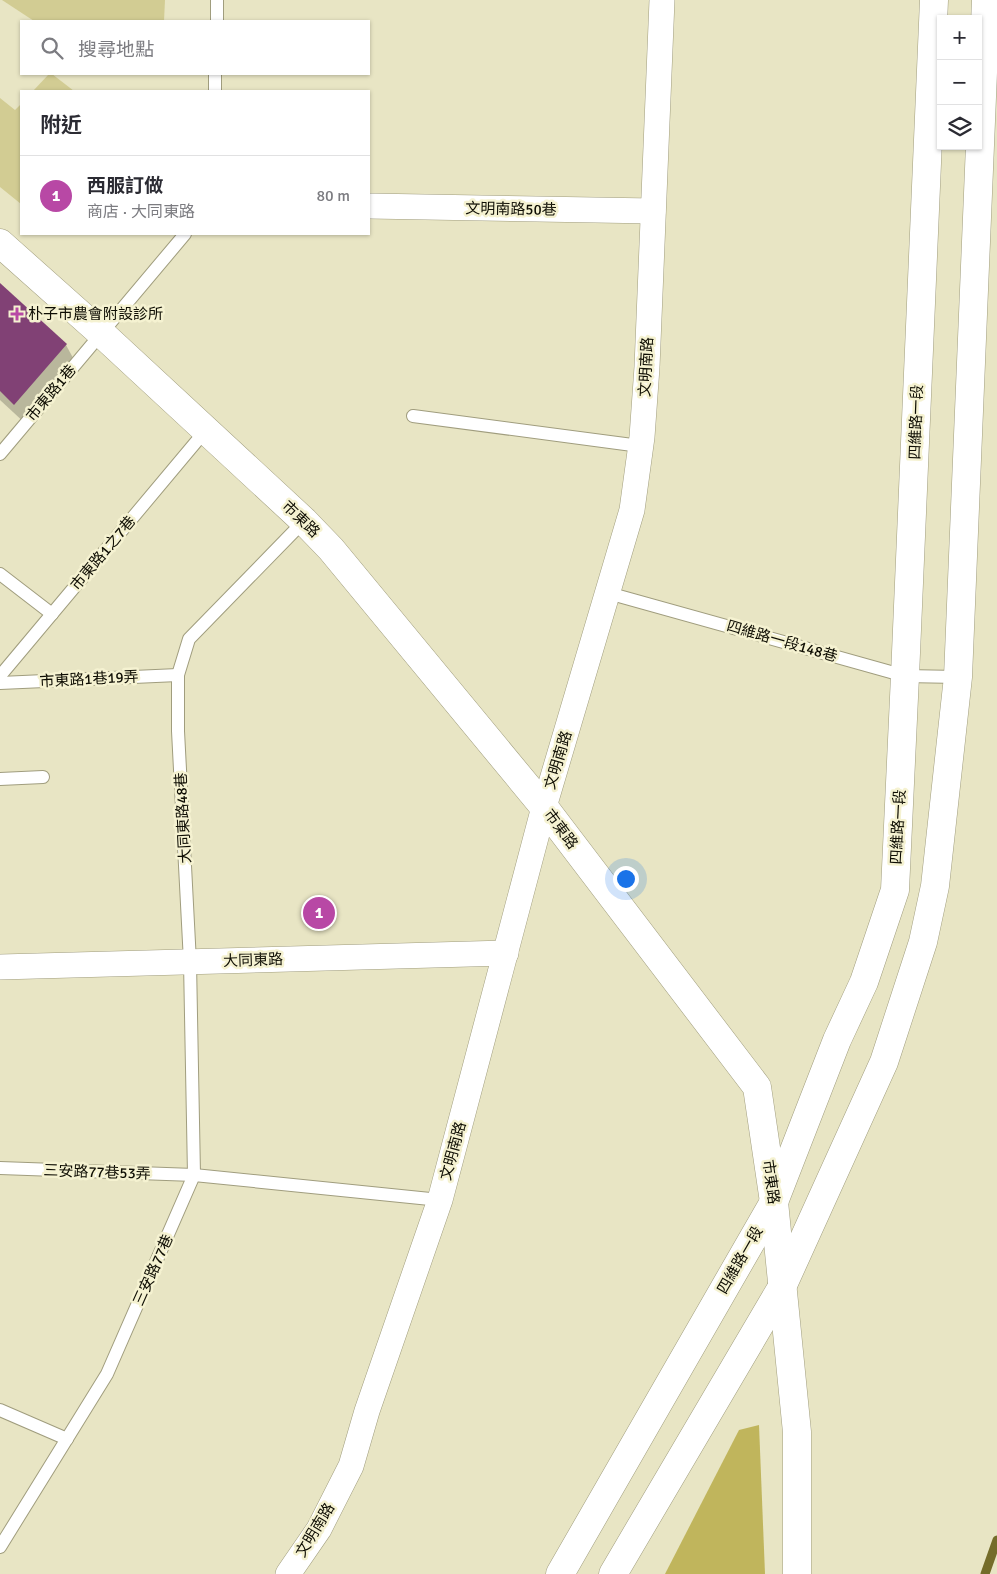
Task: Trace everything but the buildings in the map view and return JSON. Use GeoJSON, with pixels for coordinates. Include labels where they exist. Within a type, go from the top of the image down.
{"type":"FeatureCollection","features":[{"type":"Feature","properties":{"kind":"street","name":"文明南路"},"geometry":{"type":"LineString","coordinates":[[288,1574],[319,1529],[351,1466],[367,1411],[440,1200],[544,807],[632,510],[642,437],[647,368],[662,0]]}},
{"type":"Feature","properties":{"kind":"street","name":"四維路一段"},"geometry":{"type":"LineString","coordinates":[[560,1574],[774,1202],[837,1040],[864,982],[895,890],[906,676],[934,0]]}},
{"type":"Feature","properties":{"kind":"street"},"geometry":{"type":"LineString","coordinates":[[613,1574],[782,1287],[884,1062],[923,942],[935,886],[958,677],[986,0]]}},
{"type":"Feature","properties":{"kind":"street","name":"文明南路50巷"},"geometry":{"type":"LineString","coordinates":[[370,206],[653,211]]}},
{"type":"Feature","properties":{"kind":"street","name":"市東路"},"geometry":{"type":"LineString","coordinates":[[0,243],[206,430],[304,521],[331,549],[544,807],[757,1087],[774,1202],[796,1432],[797,1574]]}},
{"type":"Feature","properties":{"kind":"street","name":"大同東路"},"geometry":{"type":"LineString","coordinates":[[0,967],[506,952]]}},
{"type":"Feature","properties":{"kind":"lane"},"geometry":{"type":"LineString","coordinates":[[217,0],[217,20]]}},
{"type":"Feature","properties":{"kind":"lane"},"geometry":{"type":"LineString","coordinates":[[215,75],[215,90]]}},
{"type":"Feature","properties":{"kind":"lane","name":"市東路1巷"},"geometry":{"type":"LineString","coordinates":[[0,454],[184,235]]}},
{"type":"Feature","properties":{"kind":"lane"},"geometry":{"type":"LineString","coordinates":[[413,416],[640,446]]}},
{"type":"Feature","properties":{"kind":"lane","name":"市東路1之7巷"},"geometry":{"type":"LineString","coordinates":[[0,676],[206,430]]}},
{"type":"Feature","properties":{"kind":"lane","name":"大同東路48巷"},"geometry":{"type":"LineString","coordinates":[[190,962],[178,731],[178,675],[189,638],[304,521]]}},
{"type":"Feature","properties":{"kind":"lane"},"geometry":{"type":"LineString","coordinates":[[0,574],[52,614]]}},
{"type":"Feature","properties":{"kind":"lane","name":"四維路一段148巷"},"geometry":{"type":"LineString","coordinates":[[608,593],[906,676],[958,677]]}},
{"type":"Feature","properties":{"kind":"lane","name":"市東路1巷19弄"},"geometry":{"type":"LineString","coordinates":[[0,683],[178,675]]}},
{"type":"Feature","properties":{"kind":"lane"},"geometry":{"type":"LineString","coordinates":[[0,779],[43,777]]}},
{"type":"Feature","properties":{"kind":"lane","name":"三安路77巷"},"geometry":{"type":"LineString","coordinates":[[0,1547],[107,1374],[194,1175],[190,962]]}},
{"type":"Feature","properties":{"kind":"lane","name":"三安路77巷53弄"},"geometry":{"type":"LineString","coordinates":[[0,1168],[194,1175],[440,1200]]}},
{"type":"Feature","properties":{"kind":"lane"},"geometry":{"type":"LineString","coordinates":[[0,1410],[67,1439]]}},
{"type":"Feature","properties":{"kind":"shaded area"},"geometry":{"type":"Polygon","coordinates":[[[2,0],[165,0],[164,20],[32,20],[2,0]]]}},
{"type":"Feature","properties":{"kind":"shaded area"},"geometry":{"type":"Polygon","coordinates":[[[48,75],[53,75],[73,90],[34,90],[48,75]]]}},
{"type":"Feature","properties":{"kind":"shaded area"},"geometry":{"type":"Polygon","coordinates":[[[0,98],[15,110],[20,105],[20,203],[0,187],[0,98]]]}},
{"type":"Feature","properties":{"kind":"shaded area"},"geometry":{"type":"Polygon","coordinates":[[[759,1425],[765,1574],[665,1574],[739,1430],[759,1425]]]}},
{"type":"Feature","properties":{"kind":"waterway"},"geometry":{"type":"LineString","coordinates":[[985,1574],[997,1540]]}},
{"type":"Feature","properties":{"kind":"place","name":"朴子市農會附設診所"},"geometry":{"type":"Point","coordinates":[17,314]}},
{"type":"Feature","properties":{"kind":"place","name":"西服訂做"},"geometry":{"type":"Point","coordinates":[319,913]}}]}
